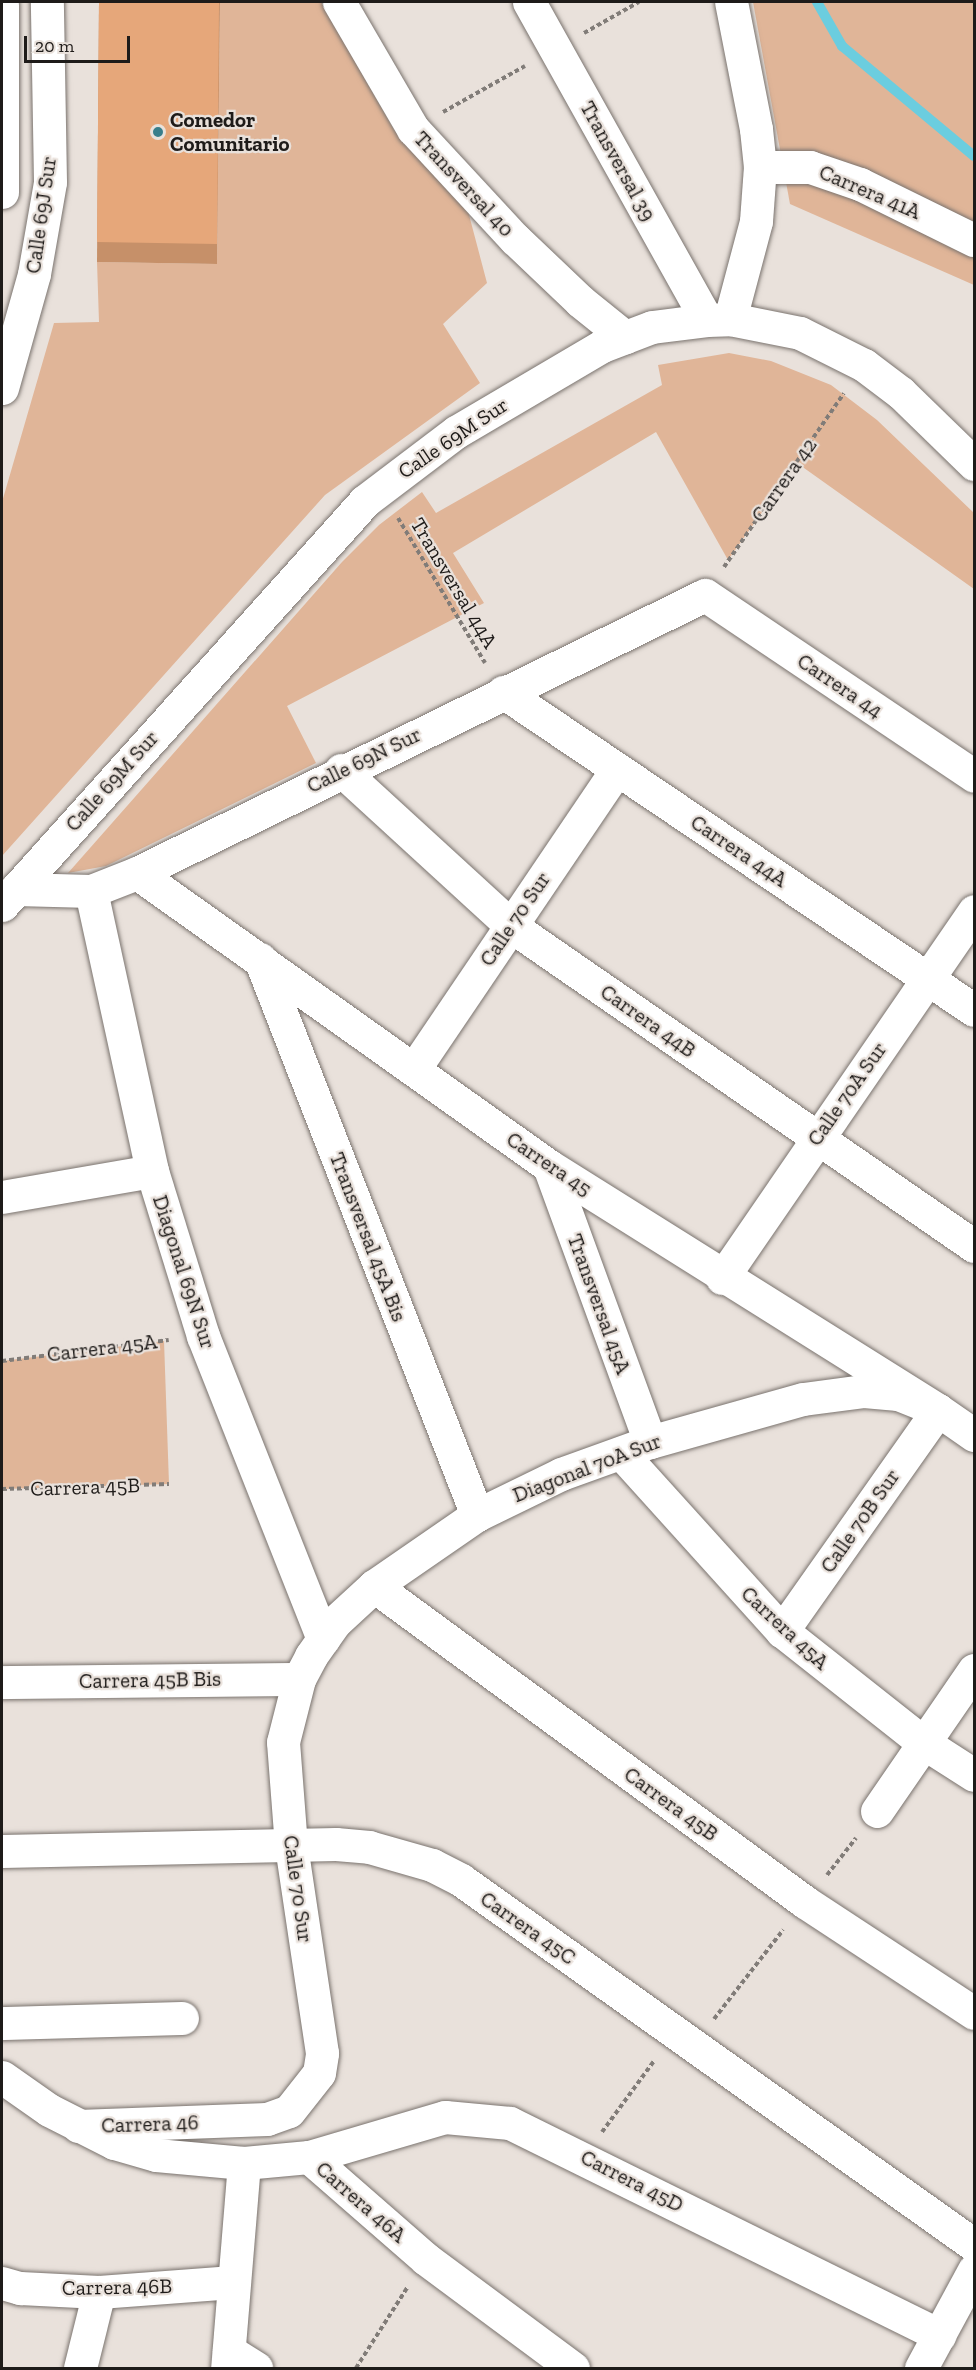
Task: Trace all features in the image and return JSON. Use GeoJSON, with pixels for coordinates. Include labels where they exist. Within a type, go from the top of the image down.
{"type":"FeatureCollection","features":[{"type":"Feature","properties":{"kind":"street","name":"Calle 69J Sur"},"geometry":{"type":"LineString","coordinates":[[2,388],[34,274],[50,182],[47,2]]}},
{"type":"Feature","properties":{"kind":"street","name":"Transversal 40"},"geometry":{"type":"LineString","coordinates":[[339,2],[413,129],[515,239],[580,301],[625,337]]}},
{"type":"Feature","properties":{"kind":"street","name":"Transversal 39"},"geometry":{"type":"LineString","coordinates":[[529,2],[719,319]]}},
{"type":"Feature","properties":{"kind":"street"},"geometry":{"type":"LineString","coordinates":[[731,2],[756,129],[760,167],[756,221],[719,319],[800,333],[864,365],[901,393],[975,464]]}},
{"type":"Feature","properties":{"kind":"street","name":"Calle 69J Sur"},"geometry":{"type":"LineString","coordinates":[[2,5],[2,192]]}},
{"type":"Feature","properties":{"kind":"street","name":"Carrera 41A"},"geometry":{"type":"LineString","coordinates":[[760,167],[810,167],[860,184],[975,240]]}},
{"type":"Feature","properties":{"kind":"street","name":"Calle 69M Sur"},"geometry":{"type":"LineString","coordinates":[[9,897],[336,529],[380,489],[456,432],[567,364],[652,327],[719,319]]}},
{"type":"Feature","properties":{"kind":"street","name":"Calle 69N Sur"},"geometry":{"type":"LineString","coordinates":[[9,897],[91,891],[137,873],[341,770],[705,595]]}},
{"type":"Feature","properties":{"kind":"street","name":"Carrera 44"},"geometry":{"type":"LineString","coordinates":[[705,595],[975,776]]}},
{"type":"Feature","properties":{"kind":"street","name":"Carrera 44A"},"geometry":{"type":"LineString","coordinates":[[503,692],[975,1010]]}},
{"type":"Feature","properties":{"kind":"street","name":"Calle 70 Sur"},"geometry":{"type":"LineString","coordinates":[[414,1069],[617,769]]}},
{"type":"Feature","properties":{"kind":"street","name":"Carrera 44B"},"geometry":{"type":"LineString","coordinates":[[341,770],[511,926],[975,1246]]}},
{"type":"Feature","properties":{"kind":"street","name":"Carrera 45"},"geometry":{"type":"LineString","coordinates":[[137,873],[549,1166],[722,1278],[975,1435]]}},
{"type":"Feature","properties":{"kind":"street","name":"Diagonal 69N Sur"},"geometry":{"type":"LineString","coordinates":[[91,891],[152,1171],[203,1336],[323,1640]]}},
{"type":"Feature","properties":{"kind":"street","name":"Calle 70A Sur"},"geometry":{"type":"LineString","coordinates":[[722,1278],[816,1138],[975,911]]}},
{"type":"Feature","properties":{"kind":"street","name":"Transversal 45A Bis"},"geometry":{"type":"LineString","coordinates":[[260,959],[477,1515]]}},
{"type":"Feature","properties":{"kind":"street","name":"Transversal 45A"},"geometry":{"type":"LineString","coordinates":[[549,1166],[635,1448]]}},
{"type":"Feature","properties":{"kind":"street"},"geometry":{"type":"LineString","coordinates":[[2,1197],[152,1171]]}},
{"type":"Feature","properties":{"kind":"street","name":"Diagonal 70A Sur"},"geometry":{"type":"LineString","coordinates":[[299,1678],[323,1640],[351,1605],[374,1586],[477,1515],[561,1474],[635,1448],[803,1399],[839,1393],[898,1394],[938,1410]]}},
{"type":"Feature","properties":{"kind":"street","name":"Calle 70B Sur"},"geometry":{"type":"LineString","coordinates":[[782,1631],[938,1410]]}},
{"type":"Feature","properties":{"kind":"street","name":"Carrera 45A"},"geometry":{"type":"LineString","coordinates":[[635,1448],[782,1631],[924,1743],[975,1775]]}},
{"type":"Feature","properties":{"kind":"street","name":"Carrera 45B"},"geometry":{"type":"LineString","coordinates":[[374,1586],[805,1902],[975,2013]]}},
{"type":"Feature","properties":{"kind":"street"},"geometry":{"type":"LineString","coordinates":[[877,1811],[975,1670]]}},
{"type":"Feature","properties":{"kind":"street","name":"Calle 70 Sur"},"geometry":{"type":"LineString","coordinates":[[299,1678],[283,1742],[291,1846],[322,2054],[319,2073],[304,2096]]}},
{"type":"Feature","properties":{"kind":"street","name":"Carrera 45B Bis"},"geometry":{"type":"LineString","coordinates":[[2,1682],[299,1678]]}},
{"type":"Feature","properties":{"kind":"street","name":"Carrera 45C"},"geometry":{"type":"LineString","coordinates":[[2,1851],[291,1846],[369,1847],[432,1865],[461,1880],[975,2246]]}},
{"type":"Feature","properties":{"kind":"street"},"geometry":{"type":"LineString","coordinates":[[2,2024],[182,2018]]}},
{"type":"Feature","properties":{"kind":"street","name":"Carrera 46"},"geometry":{"type":"LineString","coordinates":[[2,2077],[78,2126],[267,2119],[289,2111],[304,2096]]}},
{"type":"Feature","properties":{"kind":"street","name":"Carrera 45D"},"geometry":{"type":"LineString","coordinates":[[309,2157],[423,2121],[466,2116],[510,2123],[584,2157],[939,2335]]}},
{"type":"Feature","properties":{"kind":"street","name":"Carrera 46A"},"geometry":{"type":"LineString","coordinates":[[78,2126],[114,2143],[156,2156],[244,2163],[309,2157],[426,2259],[573,2368]]}},
{"type":"Feature","properties":{"kind":"street"},"geometry":{"type":"LineString","coordinates":[[244,2163],[228,2360],[256,2368]]}},
{"type":"Feature","properties":{"kind":"street"},"geometry":{"type":"LineString","coordinates":[[921,2368],[975,2270]]}},
{"type":"Feature","properties":{"kind":"street","name":"Carrera 46B"},"geometry":{"type":"LineString","coordinates":[[2,2283],[20,2288],[99,2292],[233,2282]]}},
{"type":"Feature","properties":{"kind":"street"},"geometry":{"type":"LineString","coordinates":[[80,2368],[99,2292]]}},
{"type":"Feature","properties":{"kind":"path","name":"Carrera 42"},"geometry":{"type":"LineString","coordinates":[[705,595],[864,365]]}},
{"type":"Feature","properties":{"kind":"path","name":"Transversal 44A"},"geometry":{"type":"LineString","coordinates":[[380,489],[503,692]]}},
{"type":"Feature","properties":{"kind":"path","name":"Carrera 45A"},"geometry":{"type":"LineString","coordinates":[[2,1361],[203,1336]]}},
{"type":"Feature","properties":{"kind":"path","name":"Carrera 45B"},"geometry":{"type":"LineString","coordinates":[[2,1489],[169,1484]]}},
{"type":"Feature","properties":{"kind":"path"},"geometry":{"type":"LineString","coordinates":[[584,2157],[675,2033]]}},
{"type":"Feature","properties":{"kind":"path"},"geometry":{"type":"LineString","coordinates":[[356,2368],[426,2259]]}},
{"type":"Feature","properties":{"kind":"shaded area"},"geometry":{"type":"Polygon","coordinates":[[[220,2],[321,2],[394,130],[468,211],[487,283],[443,324],[480,383],[325,495],[2,856],[2,502],[54,323],[99,322],[97,262],[217,264],[220,2]]]}},
{"type":"Feature","properties":{"kind":"shaded area"},"geometry":{"type":"Polygon","coordinates":[[[753,2],[974,2],[974,285],[790,204],[753,2]]]}},
{"type":"Feature","properties":{"kind":"shaded area"},"geometry":{"type":"Polygon","coordinates":[[[729,353],[771,361],[831,385],[877,420],[974,513],[974,589],[797,463],[728,560],[656,432],[453,553],[484,603],[287,706],[316,763],[106,866],[68,873],[342,562],[379,525],[422,492],[436,513],[662,385],[658,365],[729,353]]]}},
{"type":"Feature","properties":{"kind":"shaded area"},"geometry":{"type":"Polygon","coordinates":[[[164,1341],[169,1484],[2,1489],[2,1361],[164,1341]]]}},
{"type":"Feature","properties":{"kind":"building","name":"Comedor Comunitario"},"geometry":{"type":"Polygon","coordinates":[[[99,2],[219,2],[217,244],[97,242],[99,2]]]}},
{"type":"Feature","properties":{"kind":"waterway"},"geometry":{"type":"LineString","coordinates":[[817,2],[842,46],[974,156]]}},
{"type":"Feature","properties":{"kind":"place","name":"Comedor Comunitario"},"geometry":{"type":"Point","coordinates":[158,132]}}]}
